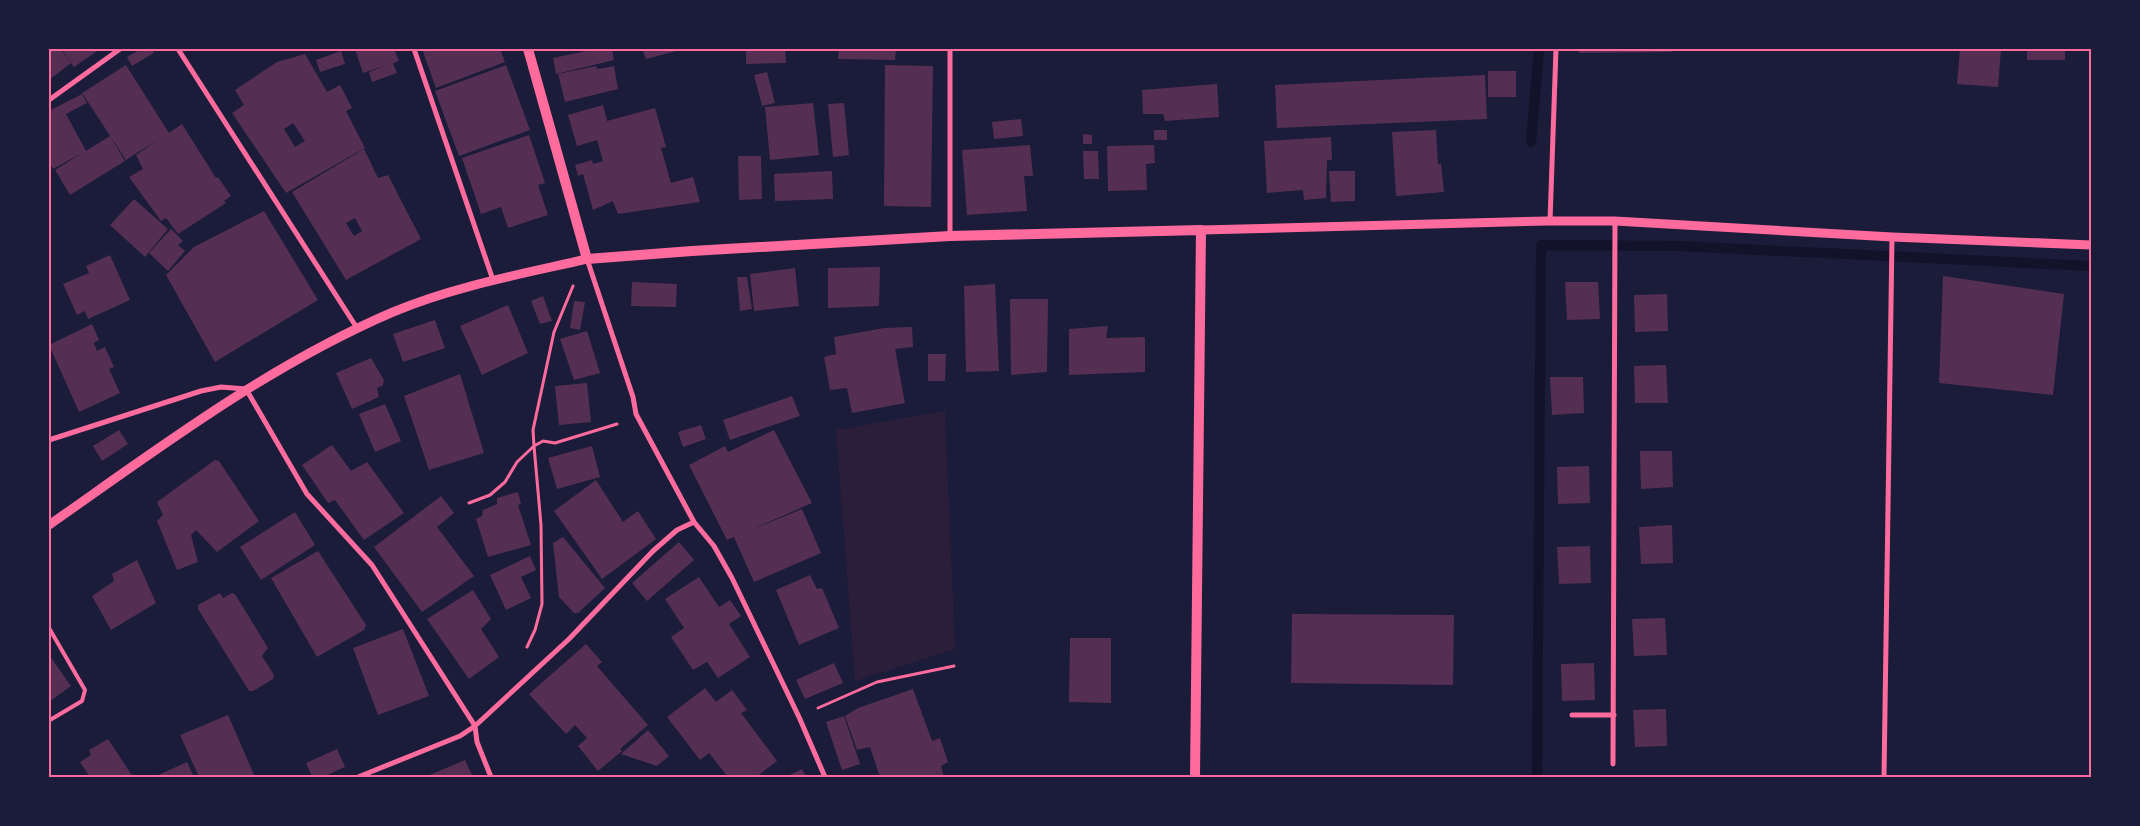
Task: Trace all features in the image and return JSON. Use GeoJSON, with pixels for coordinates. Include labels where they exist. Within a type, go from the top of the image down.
{"type":"FeatureCollection","features":[{"type":"Feature","properties":{"kind":"main road"},"geometry":{"type":"LineString","coordinates":[[528,49],[587,259],[692,250],[950,236],[1201,230],[1195,777]]}},
{"type":"Feature","properties":{"kind":"street"},"geometry":{"type":"LineString","coordinates":[[49,100],[120,49]]}},
{"type":"Feature","properties":{"kind":"street"},"geometry":{"type":"LineString","coordinates":[[178,49],[357,328]]}},
{"type":"Feature","properties":{"kind":"street"},"geometry":{"type":"LineString","coordinates":[[414,49],[493,280]]}},
{"type":"Feature","properties":{"kind":"street"},"geometry":{"type":"LineString","coordinates":[[950,49],[950,236]]}},
{"type":"Feature","properties":{"kind":"street"},"geometry":{"type":"LineString","coordinates":[[1549,221],[1556,49]]}},
{"type":"Feature","properties":{"kind":"street"},"geometry":{"type":"LineString","coordinates":[[1613,764],[1615,221]]}},
{"type":"Feature","properties":{"kind":"street"},"geometry":{"type":"LineString","coordinates":[[1201,230],[1615,221],[1892,239],[2091,245]]}},
{"type":"Feature","properties":{"kind":"street"},"geometry":{"type":"LineString","coordinates":[[1884,777],[1892,239]]}},
{"type":"Feature","properties":{"kind":"street"},"geometry":{"type":"LineString","coordinates":[[49,525],[246,389],[357,328],[435,296],[493,280],[587,259],[633,397],[636,414],[694,522],[714,546],[732,578],[799,717],[825,777]]}},
{"type":"Feature","properties":{"kind":"street"},"geometry":{"type":"LineString","coordinates":[[49,440],[201,391],[221,387],[246,389]]}},
{"type":"Feature","properties":{"kind":"street"},"geometry":{"type":"LineString","coordinates":[[246,389],[307,494],[372,565],[476,726],[477,742],[491,777]]}},
{"type":"Feature","properties":{"kind":"street"},"geometry":{"type":"LineString","coordinates":[[358,777],[460,736],[476,726],[569,639],[653,551],[677,530],[694,522]]}},
{"type":"Feature","properties":{"kind":"street"},"geometry":{"type":"LineString","coordinates":[[1572,715],[1614,715]]}},
{"type":"Feature","properties":{"kind":"lane"},"geometry":{"type":"LineString","coordinates":[[49,628],[85,690],[82,701],[50,720]]}},
{"type":"Feature","properties":{"kind":"path"},"geometry":{"type":"LineString","coordinates":[[525,652],[535,630],[542,604],[541,525],[533,430],[554,332],[587,259]]}},
{"type":"Feature","properties":{"kind":"path"},"geometry":{"type":"LineString","coordinates":[[469,503],[490,495],[505,482],[516,462],[534,446],[543,441],[555,443],[614,425],[636,414]]}},
{"type":"Feature","properties":{"kind":"path"},"geometry":{"type":"LineString","coordinates":[[799,717],[877,682],[954,666]]}},
{"type":"Feature","properties":{"kind":"shaded area"},"geometry":{"type":"Polygon","coordinates":[[[945,411],[955,649],[855,681],[836,430],[945,411]]]}},
{"type":"Feature","properties":{"kind":"building"},"geometry":{"type":"Polygon","coordinates":[[[53,49],[60,49],[71,63],[49,80],[49,52],[53,49]]]}},
{"type":"Feature","properties":{"kind":"building"},"geometry":{"type":"Polygon","coordinates":[[[61,49],[100,49],[74,67],[61,49]]]}},
{"type":"Feature","properties":{"kind":"building"},"geometry":{"type":"Polygon","coordinates":[[[141,49],[152,49],[154,53],[132,66],[127,57],[141,49]]]}},
{"type":"Feature","properties":{"kind":"building"},"geometry":{"type":"Polygon","coordinates":[[[355,49],[394,49],[399,61],[393,63],[397,73],[372,82],[369,72],[387,65],[363,73],[355,49]]]}},
{"type":"Feature","properties":{"kind":"building"},"geometry":{"type":"Polygon","coordinates":[[[422,49],[500,49],[505,62],[436,88],[422,49]]]}},
{"type":"Feature","properties":{"kind":"building"},"geometry":{"type":"Polygon","coordinates":[[[596,49],[612,49],[614,60],[556,74],[553,58],[596,49]]]}},
{"type":"Feature","properties":{"kind":"building"},"geometry":{"type":"Polygon","coordinates":[[[642,49],[684,49],[646,59],[642,49]]]}},
{"type":"Feature","properties":{"kind":"building"},"geometry":{"type":"Polygon","coordinates":[[[746,49],[785,49],[786,63],[746,64],[746,49]]]}},
{"type":"Feature","properties":{"kind":"building"},"geometry":{"type":"Polygon","coordinates":[[[839,49],[896,49],[895,60],[838,59],[839,49]]]}},
{"type":"Feature","properties":{"kind":"building"},"geometry":{"type":"Polygon","coordinates":[[[1579,49],[1671,49],[1672,52],[1579,53],[1579,49]]]}},
{"type":"Feature","properties":{"kind":"building"},"geometry":{"type":"Polygon","coordinates":[[[1960,49],[2001,49],[1998,87],[1957,84],[1960,49]]]}},
{"type":"Feature","properties":{"kind":"building"},"geometry":{"type":"Polygon","coordinates":[[[2027,49],[2065,49],[2065,60],[2027,60],[2027,49]]]}},
{"type":"Feature","properties":{"kind":"building"},"geometry":{"type":"Polygon","coordinates":[[[341,51],[345,64],[320,72],[316,60],[341,51]]]}},
{"type":"Feature","properties":{"kind":"building"},"geometry":{"type":"Polygon","coordinates":[[[305,54],[327,92],[340,85],[352,108],[346,111],[365,148],[286,193],[232,113],[244,105],[235,90],[277,62],[305,54]],[[293,123],[284,129],[295,147],[305,141],[293,123]]]}},
{"type":"Feature","properties":{"kind":"building"},"geometry":{"type":"Polygon","coordinates":[[[126,65],[169,133],[182,124],[216,178],[218,177],[231,196],[224,201],[226,203],[178,234],[166,218],[161,221],[129,177],[143,169],[136,155],[159,139],[126,160],[82,93],[126,65]]]}},
{"type":"Feature","properties":{"kind":"building"},"geometry":{"type":"Polygon","coordinates":[[[506,65],[530,130],[459,156],[435,91],[506,65]]]}},
{"type":"Feature","properties":{"kind":"building"},"geometry":{"type":"Polygon","coordinates":[[[885,65],[933,66],[931,207],[884,206],[885,65]]]}},
{"type":"Feature","properties":{"kind":"building"},"geometry":{"type":"Polygon","coordinates":[[[596,66],[598,69],[614,66],[618,89],[565,102],[558,74],[596,66]]]}},
{"type":"Feature","properties":{"kind":"building"},"geometry":{"type":"Polygon","coordinates":[[[1488,71],[1516,71],[1516,97],[1488,97],[1488,71]]]}},
{"type":"Feature","properties":{"kind":"building"},"geometry":{"type":"Polygon","coordinates":[[[767,72],[775,103],[762,106],[754,75],[767,72]]]}},
{"type":"Feature","properties":{"kind":"building"},"geometry":{"type":"Polygon","coordinates":[[[1485,75],[1487,119],[1277,128],[1275,85],[1485,75]]]}},
{"type":"Feature","properties":{"kind":"building"},"geometry":{"type":"Polygon","coordinates":[[[1217,84],[1219,117],[1165,121],[1163,114],[1143,114],[1142,90],[1217,84]]]}},
{"type":"Feature","properties":{"kind":"building"},"geometry":{"type":"Polygon","coordinates":[[[82,94],[87,103],[66,114],[86,151],[110,136],[125,161],[70,195],[55,170],[82,153],[53,169],[49,162],[49,111],[82,94]]]}},
{"type":"Feature","properties":{"kind":"building"},"geometry":{"type":"Polygon","coordinates":[[[813,103],[819,155],[770,160],[765,107],[813,103]]]}},
{"type":"Feature","properties":{"kind":"building"},"geometry":{"type":"Polygon","coordinates":[[[844,103],[849,155],[833,157],[828,104],[844,103]]]}},
{"type":"Feature","properties":{"kind":"building"},"geometry":{"type":"Polygon","coordinates":[[[603,105],[607,121],[655,108],[666,147],[661,148],[671,183],[693,177],[700,202],[618,214],[613,201],[593,210],[583,174],[578,176],[575,165],[592,160],[593,164],[603,161],[597,140],[577,146],[568,115],[603,105]]]}},
{"type":"Feature","properties":{"kind":"building"},"geometry":{"type":"Polygon","coordinates":[[[1021,119],[1023,136],[994,139],[992,122],[1021,119]]]}},
{"type":"Feature","properties":{"kind":"building"},"geometry":{"type":"Polygon","coordinates":[[[1154,130],[1167,130],[1167,140],[1154,140],[1154,130]]]}},
{"type":"Feature","properties":{"kind":"building"},"geometry":{"type":"Polygon","coordinates":[[[1436,130],[1438,165],[1441,163],[1444,192],[1396,196],[1392,132],[1436,130]]]}},
{"type":"Feature","properties":{"kind":"building"},"geometry":{"type":"Polygon","coordinates":[[[1083,134],[1092,135],[1092,144],[1083,144],[1083,134]]]}},
{"type":"Feature","properties":{"kind":"building"},"geometry":{"type":"Polygon","coordinates":[[[529,135],[545,183],[538,185],[548,215],[508,228],[501,207],[481,214],[462,158],[529,135]]]}},
{"type":"Feature","properties":{"kind":"building"},"geometry":{"type":"Polygon","coordinates":[[[1331,137],[1332,160],[1327,160],[1326,198],[1304,200],[1303,190],[1267,193],[1264,141],[1331,137]]]}},
{"type":"Feature","properties":{"kind":"building"},"geometry":{"type":"Polygon","coordinates":[[[1030,145],[1033,176],[1024,176],[1027,211],[967,215],[962,150],[1030,145]]]}},
{"type":"Feature","properties":{"kind":"building"},"geometry":{"type":"Polygon","coordinates":[[[1154,145],[1155,163],[1146,164],[1147,190],[1108,191],[1107,146],[1154,145]]]}},
{"type":"Feature","properties":{"kind":"building"},"geometry":{"type":"Polygon","coordinates":[[[364,149],[378,178],[388,175],[421,239],[346,280],[292,192],[364,149]],[[355,218],[346,223],[354,236],[362,231],[355,218]]]}},
{"type":"Feature","properties":{"kind":"building"},"geometry":{"type":"Polygon","coordinates":[[[1083,151],[1098,151],[1099,179],[1084,179],[1083,151]]]}},
{"type":"Feature","properties":{"kind":"building"},"geometry":{"type":"Polygon","coordinates":[[[738,156],[761,156],[762,199],[739,200],[738,156]]]}},
{"type":"Feature","properties":{"kind":"building"},"geometry":{"type":"Polygon","coordinates":[[[832,171],[833,199],[775,201],[774,174],[832,171]]]}},
{"type":"Feature","properties":{"kind":"building"},"geometry":{"type":"Polygon","coordinates":[[[1329,171],[1355,171],[1355,201],[1331,202],[1329,171]]]}},
{"type":"Feature","properties":{"kind":"building"},"geometry":{"type":"Polygon","coordinates":[[[134,199],[168,229],[145,257],[110,225],[134,199]]]}},
{"type":"Feature","properties":{"kind":"building"},"geometry":{"type":"Polygon","coordinates":[[[264,211],[318,300],[215,362],[166,275],[194,247],[264,211]]]}},
{"type":"Feature","properties":{"kind":"building"},"geometry":{"type":"Polygon","coordinates":[[[171,229],[183,241],[178,245],[185,251],[168,271],[149,253],[171,229]]]}},
{"type":"Feature","properties":{"kind":"building"},"geometry":{"type":"Polygon","coordinates":[[[110,255],[130,300],[88,319],[85,311],[77,315],[63,284],[89,273],[86,266],[110,255]]]}},
{"type":"Feature","properties":{"kind":"building"},"geometry":{"type":"Polygon","coordinates":[[[880,267],[879,306],[828,308],[828,268],[880,267]]]}},
{"type":"Feature","properties":{"kind":"building"},"geometry":{"type":"Polygon","coordinates":[[[795,268],[799,306],[754,311],[750,274],[795,268]]]}},
{"type":"Feature","properties":{"kind":"building"},"geometry":{"type":"Polygon","coordinates":[[[1943,276],[2064,294],[2053,395],[1939,383],[1943,276]]]}},
{"type":"Feature","properties":{"kind":"building"},"geometry":{"type":"Polygon","coordinates":[[[737,277],[747,277],[752,309],[740,311],[737,277]]]}},
{"type":"Feature","properties":{"kind":"building"},"geometry":{"type":"Polygon","coordinates":[[[632,282],[677,284],[676,307],[631,306],[632,282]]]}},
{"type":"Feature","properties":{"kind":"building"},"geometry":{"type":"Polygon","coordinates":[[[1565,282],[1598,282],[1600,319],[1567,320],[1565,282]]]}},
{"type":"Feature","properties":{"kind":"building"},"geometry":{"type":"Polygon","coordinates":[[[995,284],[999,371],[966,372],[964,286],[995,284]]]}},
{"type":"Feature","properties":{"kind":"building"},"geometry":{"type":"Polygon","coordinates":[[[1667,294],[1668,331],[1635,332],[1634,295],[1667,294]]]}},
{"type":"Feature","properties":{"kind":"building"},"geometry":{"type":"Polygon","coordinates":[[[543,296],[552,321],[540,324],[531,301],[543,296]]]}},
{"type":"Feature","properties":{"kind":"building"},"geometry":{"type":"Polygon","coordinates":[[[1010,299],[1048,299],[1047,372],[1011,375],[1010,299]]]}},
{"type":"Feature","properties":{"kind":"building"},"geometry":{"type":"Polygon","coordinates":[[[574,301],[585,302],[580,330],[570,328],[574,301]]]}},
{"type":"Feature","properties":{"kind":"building"},"geometry":{"type":"Polygon","coordinates":[[[508,305],[528,353],[482,375],[460,326],[508,305]]]}},
{"type":"Feature","properties":{"kind":"building"},"geometry":{"type":"Polygon","coordinates":[[[435,320],[445,348],[403,362],[393,334],[435,320]]]}},
{"type":"Feature","properties":{"kind":"building"},"geometry":{"type":"Polygon","coordinates":[[[92,324],[99,340],[94,343],[97,351],[105,347],[114,367],[109,369],[120,393],[79,412],[49,345],[92,324]]]}},
{"type":"Feature","properties":{"kind":"building"},"geometry":{"type":"Polygon","coordinates":[[[1108,326],[1106,338],[1145,337],[1145,372],[1069,375],[1069,329],[1108,326]]]}},
{"type":"Feature","properties":{"kind":"building"},"geometry":{"type":"Polygon","coordinates":[[[912,327],[913,347],[895,349],[905,403],[852,413],[847,388],[830,390],[824,357],[836,354],[834,337],[884,328],[912,327]]]}},
{"type":"Feature","properties":{"kind":"building"},"geometry":{"type":"Polygon","coordinates":[[[587,331],[600,373],[574,380],[560,339],[587,331]]]}},
{"type":"Feature","properties":{"kind":"building"},"geometry":{"type":"Polygon","coordinates":[[[928,354],[946,354],[945,381],[928,381],[928,354]]]}},
{"type":"Feature","properties":{"kind":"building"},"geometry":{"type":"Polygon","coordinates":[[[371,358],[384,380],[383,385],[377,388],[379,397],[352,409],[336,373],[371,358]]]}},
{"type":"Feature","properties":{"kind":"building"},"geometry":{"type":"Polygon","coordinates":[[[1666,365],[1668,403],[1635,403],[1634,366],[1666,365]]]}},
{"type":"Feature","properties":{"kind":"building"},"geometry":{"type":"Polygon","coordinates":[[[460,374],[484,453],[429,470],[404,396],[460,374]]]}},
{"type":"Feature","properties":{"kind":"building"},"geometry":{"type":"Polygon","coordinates":[[[1550,377],[1583,377],[1584,413],[1552,415],[1550,377]]]}},
{"type":"Feature","properties":{"kind":"building"},"geometry":{"type":"Polygon","coordinates":[[[587,383],[591,422],[559,425],[555,386],[587,383]]]}},
{"type":"Feature","properties":{"kind":"building"},"geometry":{"type":"Polygon","coordinates":[[[792,396],[800,416],[730,440],[723,420],[792,396]]]}},
{"type":"Feature","properties":{"kind":"building"},"geometry":{"type":"Polygon","coordinates":[[[385,404],[401,441],[375,452],[359,414],[385,404]]]}},
{"type":"Feature","properties":{"kind":"building"},"geometry":{"type":"Polygon","coordinates":[[[701,425],[706,439],[683,447],[678,432],[701,425]]]}},
{"type":"Feature","properties":{"kind":"building"},"geometry":{"type":"Polygon","coordinates":[[[119,430],[128,444],[102,461],[93,446],[119,430]]]}},
{"type":"Feature","properties":{"kind":"building"},"geometry":{"type":"Polygon","coordinates":[[[774,430],[812,503],[746,532],[802,509],[821,553],[754,582],[734,537],[727,540],[689,465],[725,446],[728,452],[774,430]]]}},
{"type":"Feature","properties":{"kind":"building"},"geometry":{"type":"Polygon","coordinates":[[[332,445],[351,471],[367,462],[404,513],[364,540],[335,500],[328,503],[302,465],[332,445]]]}},
{"type":"Feature","properties":{"kind":"building"},"geometry":{"type":"Polygon","coordinates":[[[592,446],[600,477],[557,489],[548,458],[592,446]]]}},
{"type":"Feature","properties":{"kind":"building"},"geometry":{"type":"Polygon","coordinates":[[[1640,451],[1672,451],[1673,487],[1641,489],[1640,451]]]}},
{"type":"Feature","properties":{"kind":"building"},"geometry":{"type":"Polygon","coordinates":[[[215,460],[219,461],[259,521],[217,552],[196,530],[191,535],[198,562],[177,570],[157,521],[163,515],[157,502],[215,460]]]}},
{"type":"Feature","properties":{"kind":"building"},"geometry":{"type":"Polygon","coordinates":[[[1589,466],[1590,503],[1558,504],[1557,467],[1589,466]]]}},
{"type":"Feature","properties":{"kind":"building"},"geometry":{"type":"Polygon","coordinates":[[[596,480],[623,522],[638,511],[656,539],[602,579],[554,511],[596,480]]]}},
{"type":"Feature","properties":{"kind":"building"},"geometry":{"type":"Polygon","coordinates":[[[518,492],[521,504],[518,505],[531,545],[488,557],[476,519],[482,516],[483,510],[497,504],[497,498],[518,492]]]}},
{"type":"Feature","properties":{"kind":"building"},"geometry":{"type":"Polygon","coordinates":[[[441,496],[454,513],[437,527],[474,576],[422,612],[374,547],[441,496]]]}},
{"type":"Feature","properties":{"kind":"building"},"geometry":{"type":"Polygon","coordinates":[[[295,512],[315,545],[261,580],[240,547],[295,512]]]}},
{"type":"Feature","properties":{"kind":"building"},"geometry":{"type":"Polygon","coordinates":[[[1672,525],[1673,563],[1641,564],[1639,527],[1672,525]]]}},
{"type":"Feature","properties":{"kind":"building"},"geometry":{"type":"Polygon","coordinates":[[[563,537],[605,588],[578,613],[574,613],[559,597],[553,543],[563,537]]]}},
{"type":"Feature","properties":{"kind":"building"},"geometry":{"type":"Polygon","coordinates":[[[679,542],[694,560],[647,601],[632,583],[679,542]]]}},
{"type":"Feature","properties":{"kind":"building"},"geometry":{"type":"Polygon","coordinates":[[[1590,546],[1591,583],[1559,584],[1557,547],[1590,546]]]}},
{"type":"Feature","properties":{"kind":"building"},"geometry":{"type":"Polygon","coordinates":[[[318,551],[366,625],[364,630],[317,657],[271,578],[318,551]]]}},
{"type":"Feature","properties":{"kind":"building"},"geometry":{"type":"Polygon","coordinates":[[[530,556],[536,570],[521,577],[531,598],[506,610],[490,575],[530,556]]]}},
{"type":"Feature","properties":{"kind":"building"},"geometry":{"type":"Polygon","coordinates":[[[137,560],[156,603],[111,630],[92,596],[114,581],[112,574],[137,560]]]}},
{"type":"Feature","properties":{"kind":"building"},"geometry":{"type":"Polygon","coordinates":[[[810,575],[817,589],[822,588],[839,628],[799,645],[776,590],[810,575]]]}},
{"type":"Feature","properties":{"kind":"building"},"geometry":{"type":"Polygon","coordinates":[[[699,577],[719,607],[730,600],[741,616],[729,624],[750,657],[718,678],[707,662],[693,670],[671,637],[684,628],[665,599],[699,577]]]}},
{"type":"Feature","properties":{"kind":"building"},"geometry":{"type":"Polygon","coordinates":[[[473,590],[491,619],[481,629],[499,657],[469,679],[427,619],[473,590]]]}},
{"type":"Feature","properties":{"kind":"building"},"geometry":{"type":"Polygon","coordinates":[[[220,593],[223,598],[232,593],[235,594],[268,648],[262,656],[274,675],[273,679],[253,691],[249,691],[198,609],[198,605],[220,593]]]}},
{"type":"Feature","properties":{"kind":"building"},"geometry":{"type":"Polygon","coordinates":[[[1292,614],[1454,615],[1453,685],[1291,683],[1292,614]]]}},
{"type":"Feature","properties":{"kind":"building"},"geometry":{"type":"Polygon","coordinates":[[[1665,618],[1667,655],[1634,656],[1632,619],[1665,618]]]}},
{"type":"Feature","properties":{"kind":"building"},"geometry":{"type":"Polygon","coordinates":[[[403,629],[429,696],[378,715],[353,648],[403,629]]]}},
{"type":"Feature","properties":{"kind":"building"},"geometry":{"type":"Polygon","coordinates":[[[1070,638],[1111,638],[1111,703],[1069,702],[1070,638]]]}},
{"type":"Feature","properties":{"kind":"building"},"geometry":{"type":"Polygon","coordinates":[[[586,644],[602,662],[597,666],[648,725],[620,749],[622,751],[598,771],[578,746],[587,738],[575,725],[566,734],[529,694],[586,644]]]}},
{"type":"Feature","properties":{"kind":"building"},"geometry":{"type":"Polygon","coordinates":[[[49,655],[71,686],[49,702],[49,655]]]}},
{"type":"Feature","properties":{"kind":"building"},"geometry":{"type":"Polygon","coordinates":[[[834,663],[843,683],[805,699],[796,680],[834,663]]]}},
{"type":"Feature","properties":{"kind":"building"},"geometry":{"type":"Polygon","coordinates":[[[1594,663],[1595,700],[1562,701],[1561,664],[1594,663]]]}},
{"type":"Feature","properties":{"kind":"building"},"geometry":{"type":"Polygon","coordinates":[[[705,688],[716,702],[732,690],[747,710],[741,713],[777,761],[756,777],[728,777],[709,753],[700,760],[667,717],[705,688]]]}},
{"type":"Feature","properties":{"kind":"building"},"geometry":{"type":"Polygon","coordinates":[[[913,689],[932,741],[940,738],[948,762],[941,766],[944,777],[880,777],[870,747],[857,750],[845,716],[858,708],[913,689]]]}},
{"type":"Feature","properties":{"kind":"building"},"geometry":{"type":"Polygon","coordinates":[[[1666,709],[1667,746],[1635,747],[1633,710],[1666,709]]]}},
{"type":"Feature","properties":{"kind":"building"},"geometry":{"type":"Polygon","coordinates":[[[228,715],[255,777],[199,777],[180,735],[228,715]]]}},
{"type":"Feature","properties":{"kind":"building"},"geometry":{"type":"Polygon","coordinates":[[[844,716],[860,764],[842,770],[826,722],[844,716]]]}},
{"type":"Feature","properties":{"kind":"building"},"geometry":{"type":"Polygon","coordinates":[[[648,730],[669,756],[657,766],[621,754],[648,730]]]}},
{"type":"Feature","properties":{"kind":"building"},"geometry":{"type":"Polygon","coordinates":[[[108,739],[133,777],[90,777],[80,762],[91,755],[89,750],[108,739]]]}},
{"type":"Feature","properties":{"kind":"building"},"geometry":{"type":"Polygon","coordinates":[[[337,749],[345,767],[323,777],[312,777],[306,763],[337,749]]]}},
{"type":"Feature","properties":{"kind":"building"},"geometry":{"type":"Polygon","coordinates":[[[465,760],[473,777],[425,777],[465,760]]]}},
{"type":"Feature","properties":{"kind":"building"},"geometry":{"type":"Polygon","coordinates":[[[187,762],[194,777],[154,777],[187,762]]]}},
{"type":"Feature","properties":{"kind":"building"},"geometry":{"type":"Polygon","coordinates":[[[802,769],[806,777],[786,777],[802,769]]]}},
{"type":"Feature","properties":{"kind":"waterway"},"geometry":{"type":"LineString","coordinates":[[1531,142],[1539,49]]}},
{"type":"Feature","properties":{"kind":"waterway"},"geometry":{"type":"LineString","coordinates":[[1537,777],[1541,245],[1679,246],[2091,266]]}}]}
